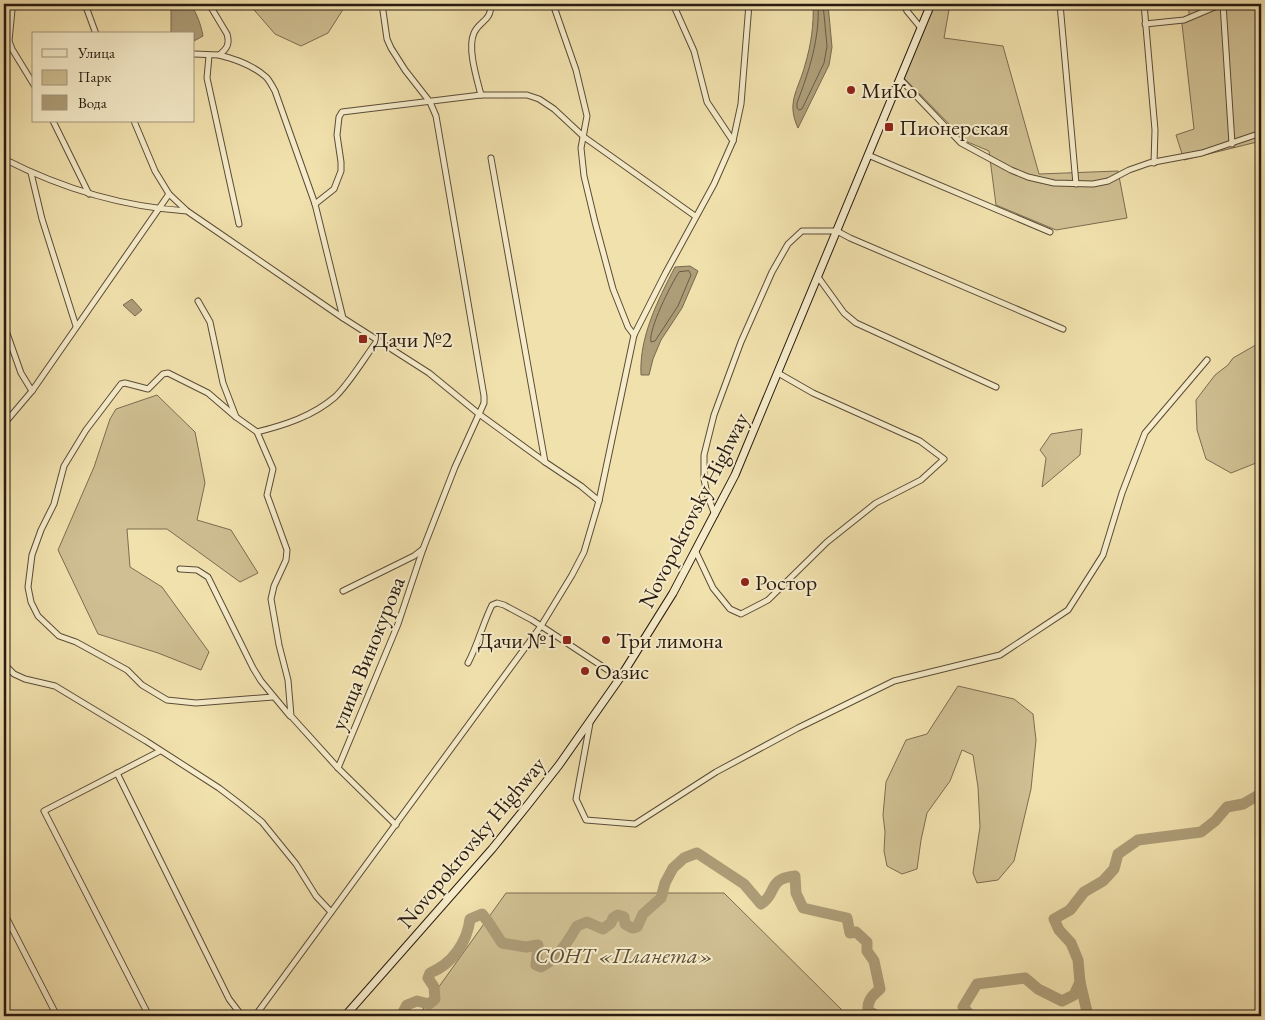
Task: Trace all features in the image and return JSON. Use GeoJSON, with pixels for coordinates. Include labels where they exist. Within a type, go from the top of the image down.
{"type":"FeatureCollection","features":[{"type":"Feature","properties":{"kind":"main road","name":"Novopokrovsky Highway"},"geometry":{"type":"LineString","coordinates":[[345,1016],[506,833],[559,765],[655,625],[696,552],[735,475],[931,4]]}},
{"type":"Feature","properties":{"kind":"street"},"geometry":{"type":"LineString","coordinates":[[85,4],[95,32]]}},
{"type":"Feature","properties":{"kind":"street"},"geometry":{"type":"LineString","coordinates":[[209,4],[229,40],[228,46],[219,56]]}},
{"type":"Feature","properties":{"kind":"street","name":"улица Винокурова"},"geometry":{"type":"LineString","coordinates":[[338,768],[398,624],[423,549],[455,467],[484,403],[436,116],[430,102],[391,48],[387,39],[382,4]]}},
{"type":"Feature","properties":{"kind":"street"},"geometry":{"type":"LineString","coordinates":[[480,95],[472,47],[474,33],[488,18],[491,4]]}},
{"type":"Feature","properties":{"kind":"street"},"geometry":{"type":"LineString","coordinates":[[553,4],[576,70],[587,116],[580,148],[584,176],[602,253],[622,313],[634,335]]}},
{"type":"Feature","properties":{"kind":"street"},"geometry":{"type":"LineString","coordinates":[[673,4],[694,51],[707,102],[733,141]]}},
{"type":"Feature","properties":{"kind":"street"},"geometry":{"type":"LineString","coordinates":[[255,1016],[541,626],[584,552],[599,501],[634,335],[695,216],[714,184],[733,141],[741,104],[749,4]]}},
{"type":"Feature","properties":{"kind":"street"},"geometry":{"type":"LineString","coordinates":[[904,4],[907,11],[921,28]]}},
{"type":"Feature","properties":{"kind":"street"},"geometry":{"type":"LineString","coordinates":[[1060,4],[1076,184]]}},
{"type":"Feature","properties":{"kind":"street"},"geometry":{"type":"LineString","coordinates":[[1144,4],[1155,130],[1154,163]]}},
{"type":"Feature","properties":{"kind":"street"},"geometry":{"type":"LineString","coordinates":[[1145,24],[1184,20],[1223,4],[1232,144]]}},
{"type":"Feature","properties":{"kind":"street"},"geometry":{"type":"LineString","coordinates":[[12,10],[9,41],[32,82]]}},
{"type":"Feature","properties":{"kind":"street"},"geometry":{"type":"LineString","coordinates":[[195,54],[233,59],[268,78],[275,91],[314,204],[343,318]]}},
{"type":"Feature","properties":{"kind":"street"},"geometry":{"type":"LineString","coordinates":[[209,56],[207,78],[239,224]]}},
{"type":"Feature","properties":{"kind":"street"},"geometry":{"type":"LineString","coordinates":[[900,79],[961,143],[971,150],[1028,177],[1054,183],[1093,184],[1108,181],[1129,170],[1232,144],[1261,132]]}},
{"type":"Feature","properties":{"kind":"street"},"geometry":{"type":"LineString","coordinates":[[314,204],[334,189],[341,171],[337,135],[339,117],[342,112],[480,95],[527,94],[554,109],[584,136],[695,216]]}},
{"type":"Feature","properties":{"kind":"street"},"geometry":{"type":"LineString","coordinates":[[53,122],[89,194]]}},
{"type":"Feature","properties":{"kind":"street"},"geometry":{"type":"LineString","coordinates":[[134,122],[155,171],[169,194],[187,211],[377,341],[436,378],[479,414],[581,486],[599,501]]}},
{"type":"Feature","properties":{"kind":"street"},"geometry":{"type":"LineString","coordinates":[[868,155],[1050,232]]}},
{"type":"Feature","properties":{"kind":"street"},"geometry":{"type":"LineString","coordinates":[[492,158],[545,462]]}},
{"type":"Feature","properties":{"kind":"street"},"geometry":{"type":"LineString","coordinates":[[4,159],[31,172],[89,194],[159,209],[187,211]]}},
{"type":"Feature","properties":{"kind":"street"},"geometry":{"type":"LineString","coordinates":[[31,172],[42,218],[76,326]]}},
{"type":"Feature","properties":{"kind":"street"},"geometry":{"type":"LineString","coordinates":[[4,424],[32,391],[169,194]]}},
{"type":"Feature","properties":{"kind":"street"},"geometry":{"type":"LineString","coordinates":[[715,515],[707,494],[704,478],[704,455],[714,416],[741,342],[772,272],[788,244],[802,231],[837,231],[1063,329]]}},
{"type":"Feature","properties":{"kind":"street"},"geometry":{"type":"LineString","coordinates":[[818,277],[844,313],[856,323],[996,386]]}},
{"type":"Feature","properties":{"kind":"street"},"geometry":{"type":"LineString","coordinates":[[198,301],[210,322],[223,383],[236,417]]}},
{"type":"Feature","properties":{"kind":"street"},"geometry":{"type":"LineString","coordinates":[[4,325],[22,373],[32,391]]}},
{"type":"Feature","properties":{"kind":"street"},"geometry":{"type":"LineString","coordinates":[[257,432],[302,418],[336,396],[377,341]]}},
{"type":"Feature","properties":{"kind":"street"},"geometry":{"type":"LineString","coordinates":[[590,720],[576,799],[586,820],[635,824],[716,772],[798,728],[894,681],[1000,655],[1068,610],[1103,555],[1122,493],[1145,433],[1207,360]]}},
{"type":"Feature","properties":{"kind":"street"},"geometry":{"type":"LineString","coordinates":[[274,697],[196,703],[167,700],[142,685],[128,670],[76,642],[59,636],[38,616],[31,602],[28,587],[32,555],[41,530],[54,504],[64,466],[75,445],[121,384],[129,384],[145,390],[163,374],[168,373],[208,393],[257,432],[273,470],[267,495],[287,550],[286,560],[274,586],[272,599],[279,645],[288,680],[291,716]]}},
{"type":"Feature","properties":{"kind":"street"},"geometry":{"type":"LineString","coordinates":[[696,552],[713,588],[730,609],[741,614],[768,600],[826,542],[876,503],[921,480],[944,459],[920,441],[813,393],[778,373]]}},
{"type":"Feature","properties":{"kind":"street"},"geometry":{"type":"LineString","coordinates":[[343,591],[414,556],[423,549]]}},
{"type":"Feature","properties":{"kind":"street"},"geometry":{"type":"LineString","coordinates":[[180,569],[197,570],[208,577],[253,668],[274,697],[338,768],[396,825]]}},
{"type":"Feature","properties":{"kind":"street"},"geometry":{"type":"LineString","coordinates":[[468,663],[492,605],[497,603],[541,626],[620,678]]}},
{"type":"Feature","properties":{"kind":"street"},"geometry":{"type":"LineString","coordinates":[[4,664],[14,674],[25,679],[55,686],[219,788],[262,822],[296,864],[316,896],[331,912]]}},
{"type":"Feature","properties":{"kind":"street"},"geometry":{"type":"LineString","coordinates":[[149,1016],[44,811],[160,751]]}},
{"type":"Feature","properties":{"kind":"street"},"geometry":{"type":"LineString","coordinates":[[117,773],[229,999],[242,1016]]}},
{"type":"Feature","properties":{"kind":"street"},"geometry":{"type":"LineString","coordinates":[[4,913],[57,1016]]}},
{"type":"Feature","properties":{"kind":"green space"},"geometry":{"type":"Polygon","coordinates":[[[249,4],[341,4],[342,11],[328,33],[301,46],[275,34],[249,4]]]}},
{"type":"Feature","properties":{"kind":"green space"},"geometry":{"type":"Polygon","coordinates":[[[934,4],[950,4],[944,38],[1003,46],[1039,174],[1118,171],[1127,218],[1056,230],[996,205],[989,151],[963,140],[904,78],[934,4]]]}},
{"type":"Feature","properties":{"kind":"green space"},"geometry":{"type":"Polygon","coordinates":[[[1189,4],[1261,4],[1261,141],[1184,160],[1176,135],[1194,129],[1182,24],[1189,14],[1189,4]]]}},
{"type":"Feature","properties":{"kind":"green space"},"geometry":{"type":"Polygon","coordinates":[[[1261,342],[1261,461],[1231,473],[1206,459],[1197,430],[1196,400],[1215,375],[1228,365],[1233,358],[1261,342]]]}},
{"type":"Feature","properties":{"kind":"green space"},"geometry":{"type":"Polygon","coordinates":[[[157,395],[195,432],[205,483],[197,520],[231,530],[258,573],[240,582],[167,529],[127,529],[130,567],[162,587],[209,652],[201,670],[158,653],[98,634],[58,550],[94,467],[110,419],[116,409],[157,395]]]}},
{"type":"Feature","properties":{"kind":"green space"},"geometry":{"type":"Polygon","coordinates":[[[1082,429],[1080,455],[1042,487],[1046,458],[1040,450],[1051,434],[1082,429]]]}},
{"type":"Feature","properties":{"kind":"green space"},"geometry":{"type":"Polygon","coordinates":[[[958,686],[1014,699],[1033,714],[1036,740],[1031,789],[1014,861],[998,880],[977,883],[973,873],[980,827],[978,787],[973,755],[962,750],[950,781],[927,813],[917,869],[902,874],[887,866],[884,851],[885,832],[883,815],[886,782],[906,740],[927,734],[958,686]]]}},
{"type":"Feature","properties":{"kind":"green space","name":"СОНТ «Планета»"},"geometry":{"type":"Polygon","coordinates":[[[506,893],[724,893],[848,1016],[418,1016],[506,893]]]}},
{"type":"Feature","properties":{"kind":"water"},"geometry":{"type":"Polygon","coordinates":[[[179,4],[190,4],[195,11],[203,36],[195,40],[195,32],[171,32],[171,8],[179,4]]]}},
{"type":"Feature","properties":{"kind":"water"},"geometry":{"type":"Polygon","coordinates":[[[813,4],[828,4],[832,47],[829,65],[798,128],[793,111],[793,103],[810,42],[813,4]]]}},
{"type":"Feature","properties":{"kind":"water"},"geometry":{"type":"Polygon","coordinates":[[[690,266],[698,271],[682,308],[661,340],[649,375],[641,375],[641,361],[646,333],[656,306],[675,267],[690,266]]]}},
{"type":"Feature","properties":{"kind":"water"},"geometry":{"type":"Polygon","coordinates":[[[132,299],[142,310],[135,316],[123,305],[132,299]]]}},
{"type":"Feature","properties":{"kind":"waterway"},"geometry":{"type":"LineString","coordinates":[[1088,1016],[1080,982],[1078,960],[1071,943],[1059,930],[1054,919],[1070,910],[1084,892],[1103,881],[1114,869],[1118,854],[1138,840],[1201,832],[1215,821],[1227,807],[1243,804],[1261,795]]}},
{"type":"Feature","properties":{"kind":"waterway"},"geometry":{"type":"LineString","coordinates":[[401,1016],[407,1005],[417,1001],[429,1004],[435,999],[434,987],[428,978],[430,973],[445,964],[457,952],[466,936],[470,919],[482,914],[502,943],[526,947],[538,945],[536,965],[541,967],[557,955],[577,926],[587,922],[603,929],[618,915],[624,917],[625,924],[632,928],[637,927],[643,914],[661,898],[665,883],[673,868],[684,858],[697,853],[744,884],[761,904],[780,880],[795,876],[796,893],[803,908],[847,918],[850,933],[856,932],[867,942],[867,951],[874,961],[880,989],[870,1001],[868,1011],[878,1016]]}},
{"type":"Feature","properties":{"kind":"waterway"},"geometry":{"type":"LineString","coordinates":[[971,1016],[963,1007],[977,984],[1025,978],[1038,989],[1062,1001],[1074,995],[1080,982]]}},
{"type":"Feature","properties":{"kind":"place","name":"МиКо"},"geometry":{"type":"Point","coordinates":[851,90]}},
{"type":"Feature","properties":{"kind":"place","name":"Пионерская"},"geometry":{"type":"Point","coordinates":[889,127]}},
{"type":"Feature","properties":{"kind":"place","name":"Дачи №2"},"geometry":{"type":"Point","coordinates":[363,339]}},
{"type":"Feature","properties":{"kind":"place","name":"Ростор"},"geometry":{"type":"Point","coordinates":[745,582]}},
{"type":"Feature","properties":{"kind":"place","name":"Дачи №1"},"geometry":{"type":"Point","coordinates":[567,640]}},
{"type":"Feature","properties":{"kind":"place","name":"Три лимона"},"geometry":{"type":"Point","coordinates":[606,640]}},
{"type":"Feature","properties":{"kind":"place","name":"Оазис"},"geometry":{"type":"Point","coordinates":[585,671]}}]}
